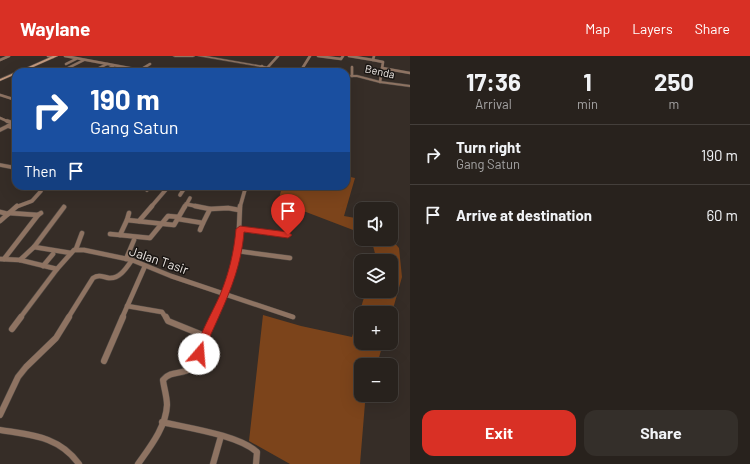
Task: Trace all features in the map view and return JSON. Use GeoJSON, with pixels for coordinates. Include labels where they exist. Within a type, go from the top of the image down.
{"type":"FeatureCollection","features":[{"type":"Feature","properties":{"kind":"main road"},"geometry":{"type":"LineString","coordinates":[[29,68],[55,57]]}},
{"type":"Feature","properties":{"kind":"main road"},"geometry":{"type":"LineString","coordinates":[[0,80],[12,75]]}},
{"type":"Feature","properties":{"kind":"street"},"geometry":{"type":"LineString","coordinates":[[0,60],[9,56]]}},
{"type":"Feature","properties":{"kind":"street"},"geometry":{"type":"LineString","coordinates":[[48,56],[55,57]]}},
{"type":"Feature","properties":{"kind":"street"},"geometry":{"type":"LineString","coordinates":[[64,56],[126,68]]}},
{"type":"Feature","properties":{"kind":"street"},"geometry":{"type":"LineString","coordinates":[[175,56],[193,56]]}},
{"type":"Feature","properties":{"kind":"street"},"geometry":{"type":"LineString","coordinates":[[200,56],[274,68]]}},
{"type":"Feature","properties":{"kind":"street"},"geometry":{"type":"LineString","coordinates":[[268,67],[278,56]]}},
{"type":"Feature","properties":{"kind":"street"},"geometry":{"type":"LineString","coordinates":[[302,68],[310,56]]}},
{"type":"Feature","properties":{"kind":"street"},"geometry":{"type":"LineString","coordinates":[[318,56],[337,59],[341,59],[343,56]]}},
{"type":"Feature","properties":{"kind":"street"},"geometry":{"type":"LineString","coordinates":[[349,56],[374,58],[383,62],[380,82]]}},
{"type":"Feature","properties":{"kind":"street"},"geometry":{"type":"LineString","coordinates":[[66,64],[76,58]]}},
{"type":"Feature","properties":{"kind":"street"},"geometry":{"type":"LineString","coordinates":[[68,68],[84,60]]}},
{"type":"Feature","properties":{"kind":"street"},"geometry":{"type":"LineString","coordinates":[[99,68],[107,64]]}},
{"type":"Feature","properties":{"kind":"street"},"geometry":{"type":"LineString","coordinates":[[144,68],[150,64]]}},
{"type":"Feature","properties":{"kind":"street"},"geometry":{"type":"LineString","coordinates":[[109,68],[113,66]]}},
{"type":"Feature","properties":{"kind":"street"},"geometry":{"type":"LineString","coordinates":[[352,67],[352,76]]}},
{"type":"Feature","properties":{"kind":"street"},"geometry":{"type":"LineString","coordinates":[[382,68],[410,73]]}},
{"type":"Feature","properties":{"kind":"street","name":"Benda"},"geometry":{"type":"LineString","coordinates":[[352,76],[410,86]]}},
{"type":"Feature","properties":{"kind":"street"},"geometry":{"type":"LineString","coordinates":[[0,95],[12,99]]}},
{"type":"Feature","properties":{"kind":"street"},"geometry":{"type":"LineString","coordinates":[[0,118],[12,121]]}},
{"type":"Feature","properties":{"kind":"street"},"geometry":{"type":"LineString","coordinates":[[0,130],[12,124]]}},
{"type":"Feature","properties":{"kind":"street"},"geometry":{"type":"LineString","coordinates":[[8,126],[12,128]]}},
{"type":"Feature","properties":{"kind":"street"},"geometry":{"type":"LineString","coordinates":[[0,165],[12,167]]}},
{"type":"Feature","properties":{"kind":"street"},"geometry":{"type":"LineString","coordinates":[[139,221],[166,190]]}},
{"type":"Feature","properties":{"kind":"street"},"geometry":{"type":"LineString","coordinates":[[180,195],[183,190]]}},
{"type":"Feature","properties":{"kind":"street"},"geometry":{"type":"LineString","coordinates":[[138,464],[149,450],[162,422],[167,406],[163,380],[167,375],[184,371],[193,366],[205,336],[225,294],[238,251],[240,229],[239,210],[244,190]]}},
{"type":"Feature","properties":{"kind":"street"},"geometry":{"type":"LineString","coordinates":[[0,221],[18,205],[32,201],[41,191]]}},
{"type":"Feature","properties":{"kind":"street"},"geometry":{"type":"LineString","coordinates":[[127,220],[173,225],[179,218],[190,198]]}},
{"type":"Feature","properties":{"kind":"street"},"geometry":{"type":"LineString","coordinates":[[186,204],[210,209],[228,208],[239,210]]}},
{"type":"Feature","properties":{"kind":"street"},"geometry":{"type":"LineString","coordinates":[[20,260],[34,247],[64,208]]}},
{"type":"Feature","properties":{"kind":"street"},"geometry":{"type":"LineString","coordinates":[[200,230],[210,209]]}},
{"type":"Feature","properties":{"kind":"street"},"geometry":{"type":"LineString","coordinates":[[0,212],[8,214],[40,214],[32,221],[2,259]]}},
{"type":"Feature","properties":{"kind":"street"},"geometry":{"type":"LineString","coordinates":[[120,235],[129,213]]}},
{"type":"Feature","properties":{"kind":"street"},"geometry":{"type":"LineString","coordinates":[[110,234],[150,238],[169,216],[203,223]]}},
{"type":"Feature","properties":{"kind":"street"},"geometry":{"type":"LineString","coordinates":[[240,229],[288,235]]}},
{"type":"Feature","properties":{"kind":"street"},"geometry":{"type":"LineString","coordinates":[[12,328],[70,253],[76,249],[82,233]]}},
{"type":"Feature","properties":{"kind":"street"},"geometry":{"type":"LineString","coordinates":[[126,259],[134,240]]}},
{"type":"Feature","properties":{"kind":"street"},"geometry":{"type":"LineString","coordinates":[[34,247],[70,253]]}},
{"type":"Feature","properties":{"kind":"street","name":"Jalan Tasir"},"geometry":{"type":"LineString","coordinates":[[76,249],[132,260],[144,266],[293,317]]}},
{"type":"Feature","properties":{"kind":"street"},"geometry":{"type":"LineString","coordinates":[[238,251],[290,258]]}},
{"type":"Feature","properties":{"kind":"street"},"geometry":{"type":"LineString","coordinates":[[43,266],[53,254]]}},
{"type":"Feature","properties":{"kind":"street"},"geometry":{"type":"LineString","coordinates":[[2,259],[20,260],[58,269]]}},
{"type":"Feature","properties":{"kind":"street"},"geometry":{"type":"LineString","coordinates":[[0,414],[18,377],[26,367],[56,338],[93,278],[95,276],[116,278],[132,260]]}},
{"type":"Feature","properties":{"kind":"street"},"geometry":{"type":"LineString","coordinates":[[104,361],[144,266]]}},
{"type":"Feature","properties":{"kind":"street"},"geometry":{"type":"LineString","coordinates":[[127,306],[162,312],[168,321],[205,336]]}},
{"type":"Feature","properties":{"kind":"street"},"geometry":{"type":"LineString","coordinates":[[162,422],[221,436],[254,447],[258,455],[256,464]]}},
{"type":"Feature","properties":{"kind":"street"},"geometry":{"type":"LineString","coordinates":[[0,430],[55,442],[67,449],[79,464]]}},
{"type":"Feature","properties":{"kind":"street"},"geometry":{"type":"LineString","coordinates":[[213,464],[221,436]]}},
{"type":"Feature","properties":{"kind":"shaded area"},"geometry":{"type":"Polygon","coordinates":[[[350,177],[355,178],[344,216],[354,218],[354,230],[306,212],[276,208],[281,191],[276,190],[350,190],[350,177]]]}},
{"type":"Feature","properties":{"kind":"shaded area"},"geometry":{"type":"Polygon","coordinates":[[[373,246],[397,246],[399,248],[402,277],[398,291],[398,254],[375,254],[373,246]]]}},
{"type":"Feature","properties":{"kind":"shaded area"},"geometry":{"type":"Polygon","coordinates":[[[364,298],[396,298],[394,306],[361,306],[364,298]]]}},
{"type":"Feature","properties":{"kind":"shaded area"},"geometry":{"type":"Polygon","coordinates":[[[263,315],[301,326],[352,337],[354,330],[354,350],[381,350],[379,358],[354,358],[354,402],[365,402],[360,464],[290,464],[249,441],[263,315]]]}},
{"type":"Feature","properties":{"kind":"route"},"geometry":{"type":"LineString","coordinates":[[199,354],[205,336],[225,294],[234,267],[238,251],[240,229],[288,235]]}}]}
